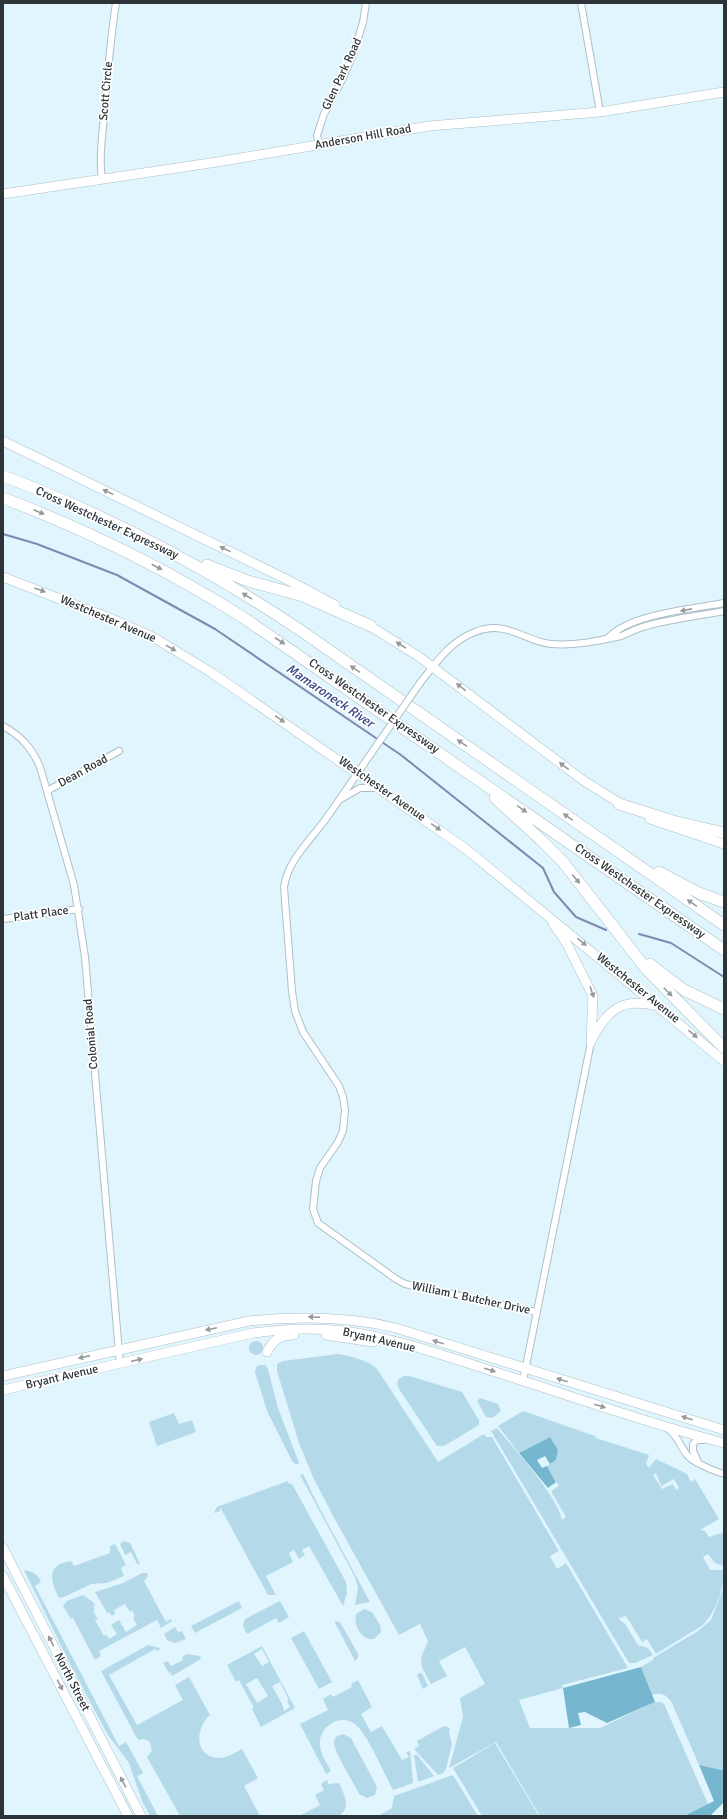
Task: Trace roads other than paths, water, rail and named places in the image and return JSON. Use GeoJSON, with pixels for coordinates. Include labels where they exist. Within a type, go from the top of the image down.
{"type":"FeatureCollection","features":[{"type":"Feature","properties":{"kind":"highway","name":"Cross Westchester Expressway"},"geometry":{"type":"LineString","coordinates":[[3,476],[81,508],[162,547],[220,579],[277,615],[724,925]]}},
{"type":"Feature","properties":{"kind":"highway","name":"Cross Westchester Expressway"},"geometry":{"type":"LineString","coordinates":[[3,498],[103,540],[198,590],[289,647],[724,950]]}},
{"type":"Feature","properties":{"kind":"highway"},"geometry":{"type":"LineString","coordinates":[[162,547],[248,581],[303,596],[371,626]]}},
{"type":"Feature","properties":{"kind":"highway"},"geometry":{"type":"LineString","coordinates":[[444,755],[540,839],[562,862],[636,950],[661,974],[696,997],[724,1009]]}},
{"type":"Feature","properties":{"kind":"highway"},"geometry":{"type":"LineString","coordinates":[[619,804],[673,821],[724,833]]}},
{"type":"Feature","properties":{"kind":"highway"},"geometry":{"type":"LineString","coordinates":[[600,839],[689,889],[724,902]]}},
{"type":"Feature","properties":{"kind":"highway"},"geometry":{"type":"LineString","coordinates":[[599,907],[647,970],[724,1048]]}},
{"type":"Feature","properties":{"kind":"main road","name":"Anderson Hill Road"},"geometry":{"type":"LineString","coordinates":[[3,194],[217,162],[429,126],[600,112],[724,92]]}},
{"type":"Feature","properties":{"kind":"main road"},"geometry":{"type":"LineString","coordinates":[[3,441],[286,579],[371,626],[433,667],[584,781],[619,804],[655,821],[724,844]]}},
{"type":"Feature","properties":{"kind":"main road","name":"Westchester Avenue"},"geometry":{"type":"LineString","coordinates":[[3,577],[117,620],[178,652],[229,684],[466,849],[660,1006],[724,1060]]}},
{"type":"Feature","properties":{"kind":"main road"},"geometry":{"type":"LineString","coordinates":[[543,911],[562,936],[592,992],[594,1004],[591,1024],[591,1042]]}},
{"type":"Feature","properties":{"kind":"main road"},"geometry":{"type":"LineString","coordinates":[[591,1042],[604,1018],[619,1007],[636,1003],[660,1006]]}},
{"type":"Feature","properties":{"kind":"main road","name":"Bryant Avenue"},"geometry":{"type":"LineString","coordinates":[[3,1376],[249,1321],[287,1317],[322,1317],[370,1322],[525,1368],[724,1430]]}},
{"type":"Feature","properties":{"kind":"main road","name":"Bryant Avenue"},"geometry":{"type":"LineString","coordinates":[[3,1390],[252,1333],[278,1330],[316,1329],[344,1331],[393,1342],[523,1380],[664,1426],[724,1443]]}},
{"type":"Feature","properties":{"kind":"main road"},"geometry":{"type":"LineString","coordinates":[[267,1352],[276,1339],[286,1335],[325,1335],[371,1342],[393,1342]]}},
{"type":"Feature","properties":{"kind":"main road","name":"North Street"},"geometry":{"type":"LineString","coordinates":[[3,1548],[141,1816]]}},
{"type":"Feature","properties":{"kind":"main road","name":"North Street"},"geometry":{"type":"LineString","coordinates":[[3,1576],[128,1816]]}},
{"type":"Feature","properties":{"kind":"street","name":"Scott Circle"},"geometry":{"type":"LineString","coordinates":[[102,179],[101,164],[106,91],[116,3]]}},
{"type":"Feature","properties":{"kind":"street","name":"Glen Park Road"},"geometry":{"type":"LineString","coordinates":[[320,145],[317,136],[320,126],[324,114],[343,78],[355,49],[363,22],[366,3]]}},
{"type":"Feature","properties":{"kind":"street"},"geometry":{"type":"LineString","coordinates":[[581,3],[600,112]]}},
{"type":"Feature","properties":{"kind":"street"},"geometry":{"type":"LineString","coordinates":[[608,638],[613,632],[638,619],[724,603]]}},
{"type":"Feature","properties":{"kind":"street"},"geometry":{"type":"LineString","coordinates":[[433,667],[443,654],[459,640],[482,630],[512,630],[550,644],[577,644],[622,635],[646,626],[724,611]]}},
{"type":"Feature","properties":{"kind":"street","name":"William L Butcher Drive"},"geometry":{"type":"LineString","coordinates":[[433,667],[420,683],[358,773],[292,863],[285,879],[284,888],[295,1010],[303,1032],[339,1086],[343,1097],[343,1131],[338,1142],[320,1168],[316,1181],[313,1209],[318,1223],[396,1280],[405,1284],[536,1312]]}},
{"type":"Feature","properties":{"kind":"street","name":"Colonial Road"},"geometry":{"type":"LineString","coordinates":[[3,726],[19,736],[35,754],[47,791],[79,908],[86,969],[120,1364]]}},
{"type":"Feature","properties":{"kind":"street","name":"Dean Road"},"geometry":{"type":"LineString","coordinates":[[47,791],[119,751]]}},
{"type":"Feature","properties":{"kind":"street"},"geometry":{"type":"LineString","coordinates":[[338,801],[360,788],[380,788]]}},
{"type":"Feature","properties":{"kind":"street","name":"Platt Place"},"geometry":{"type":"LineString","coordinates":[[3,919],[79,908]]}},
{"type":"Feature","properties":{"kind":"street"},"geometry":{"type":"LineString","coordinates":[[523,1380],[591,1042]]}},
{"type":"Feature","properties":{"kind":"street"},"geometry":{"type":"LineString","coordinates":[[664,1426],[675,1435],[686,1454],[698,1462],[724,1474]]}},
{"type":"Feature","properties":{"kind":"street"},"geometry":{"type":"LineString","coordinates":[[698,1462],[692,1451],[694,1441],[713,1440]]}},
{"type":"Feature","properties":{"kind":"waterway","name":"Mamaroneck River"},"geometry":{"type":"LineString","coordinates":[[3,534],[37,544],[117,575],[215,629],[401,755],[543,868],[554,892],[576,917],[606,930]]}},
{"type":"Feature","properties":{"kind":"waterway","name":"Mamaroneck River"},"geometry":{"type":"LineString","coordinates":[[639,934],[671,943],[724,977]]}}]}
